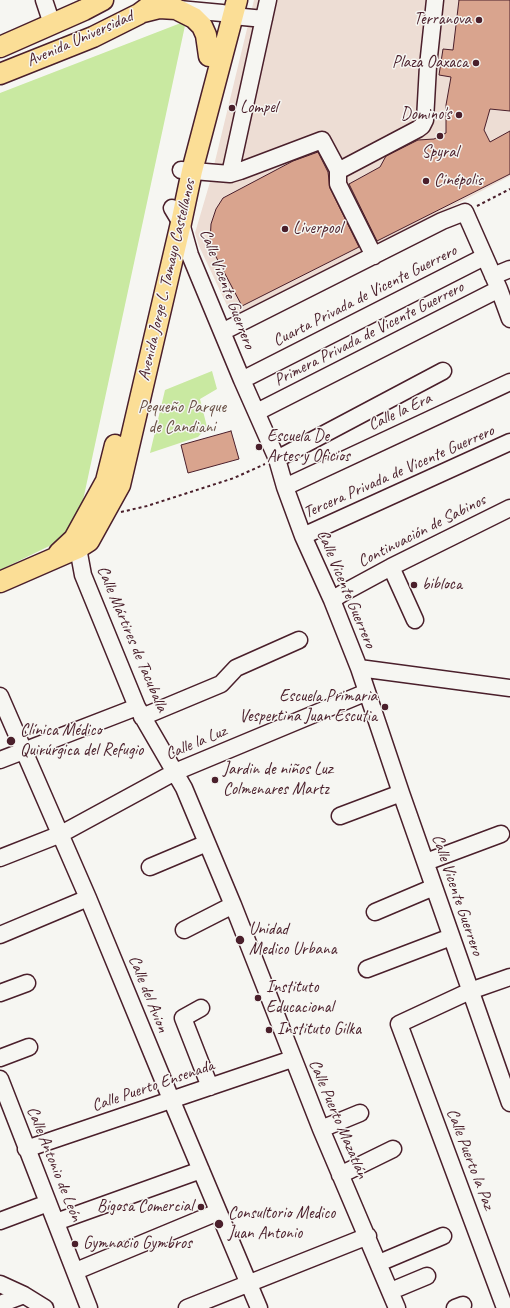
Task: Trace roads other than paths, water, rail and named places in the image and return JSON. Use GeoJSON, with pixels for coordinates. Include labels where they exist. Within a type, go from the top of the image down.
{"type":"FeatureCollection","features":[{"type":"Feature","properties":{"kind":"main road","name":"Avenida Universidad"},"geometry":{"type":"LineString","coordinates":[[0,47],[102,0]]}},
{"type":"Feature","properties":{"kind":"main road","name":"Avenida Universidad"},"geometry":{"type":"LineString","coordinates":[[0,74],[93,37],[139,14],[158,0]]}},
{"type":"Feature","properties":{"kind":"main road","name":"Avenida Jorge L. Tamayo Castellanos"},"geometry":{"type":"LineString","coordinates":[[76,543],[106,481],[140,369],[177,215],[209,56],[229,7]]}},
{"type":"Feature","properties":{"kind":"main road","name":"Avenida Jorge L. Tamayo Castellanos"},"geometry":{"type":"LineString","coordinates":[[186,170],[229,7]]}},
{"type":"Feature","properties":{"kind":"main road"},"geometry":{"type":"LineString","coordinates":[[139,14],[159,8],[176,8],[194,18],[202,26],[206,35],[209,56]]}},
{"type":"Feature","properties":{"kind":"main road","name":"Avenida Jorge L. Tamayo Castellanos"},"geometry":{"type":"LineString","coordinates":[[76,543],[89,542],[120,485],[140,369]]}},
{"type":"Feature","properties":{"kind":"main road"},"geometry":{"type":"LineString","coordinates":[[0,582],[54,558],[76,543]]}},
{"type":"Feature","properties":{"kind":"street"},"geometry":{"type":"LineString","coordinates":[[44,0],[52,24]]}},
{"type":"Feature","properties":{"kind":"street"},"geometry":{"type":"LineString","coordinates":[[230,174],[268,0]]}},
{"type":"Feature","properties":{"kind":"street"},"geometry":{"type":"LineString","coordinates":[[338,170],[422,126],[425,120],[428,66],[435,0]]}},
{"type":"Feature","properties":{"kind":"street"},"geometry":{"type":"LineString","coordinates":[[176,8],[229,7],[264,19]]}},
{"type":"Feature","properties":{"kind":"street"},"geometry":{"type":"LineString","coordinates":[[186,170],[230,174],[322,140],[338,170],[338,184],[374,256]]}},
{"type":"Feature","properties":{"kind":"street"},"geometry":{"type":"LineString","coordinates":[[222,332],[442,221],[465,212],[484,257],[502,293],[510,319]]}},
{"type":"Feature","properties":{"kind":"street","name":"Calle Vicente Guerrero"},"geometry":{"type":"LineString","coordinates":[[177,215],[190,255],[242,380],[277,459],[285,487],[303,536],[332,600],[359,668],[401,793],[510,1103]]}},
{"type":"Feature","properties":{"kind":"street","name":"Cuarta Privada de Vicente Guerrero"},"geometry":{"type":"LineString","coordinates":[[242,380],[484,257]]}},
{"type":"Feature","properties":{"kind":"street","name":"Primera Privada de Vicente Guerrero"},"geometry":{"type":"LineString","coordinates":[[257,412],[502,293],[510,269]]}},
{"type":"Feature","properties":{"kind":"street"},"geometry":{"type":"LineString","coordinates":[[277,459],[443,371]]}},
{"type":"Feature","properties":{"kind":"street","name":"Calle la Era"},"geometry":{"type":"LineString","coordinates":[[285,487],[510,382]]}},
{"type":"Feature","properties":{"kind":"street","name":"Tercera Privada de Vicente Guerrero"},"geometry":{"type":"LineString","coordinates":[[303,536],[510,442]]}},
{"type":"Feature","properties":{"kind":"street","name":"Continuación de Sabinos"},"geometry":{"type":"LineString","coordinates":[[332,600],[391,567],[510,508]]}},
{"type":"Feature","properties":{"kind":"street","name":"Calle Mártires de Tacuballa"},"geometry":{"type":"LineString","coordinates":[[76,543],[83,576],[140,712],[174,772]]}},
{"type":"Feature","properties":{"kind":"street"},"geometry":{"type":"LineString","coordinates":[[391,567],[415,620]]}},
{"type":"Feature","properties":{"kind":"street"},"geometry":{"type":"LineString","coordinates":[[0,760],[24,750],[220,684],[236,668],[299,640]]}},
{"type":"Feature","properties":{"kind":"street"},"geometry":{"type":"LineString","coordinates":[[359,668],[510,688]]}},
{"type":"Feature","properties":{"kind":"street","name":"Calle la Luz"},"geometry":{"type":"LineString","coordinates":[[0,858],[61,834],[174,772],[367,692]]}},
{"type":"Feature","properties":{"kind":"street","name":"Calle del Avion"},"geometry":{"type":"LineString","coordinates":[[0,696],[61,834],[259,1308]]}},
{"type":"Feature","properties":{"kind":"street","name":"Calle Puerto Mazatlán"},"geometry":{"type":"LineString","coordinates":[[174,772],[184,788],[233,905],[292,1059],[340,1175],[368,1236],[398,1308]]}},
{"type":"Feature","properties":{"kind":"street"},"geometry":{"type":"LineString","coordinates":[[340,816],[401,793]]}},
{"type":"Feature","properties":{"kind":"street"},"geometry":{"type":"LineString","coordinates":[[426,862],[501,834]]}},
{"type":"Feature","properties":{"kind":"street"},"geometry":{"type":"LineString","coordinates":[[150,868],[207,843]]}},
{"type":"Feature","properties":{"kind":"street"},"geometry":{"type":"LineString","coordinates":[[374,912],[434,887]]}},
{"type":"Feature","properties":{"kind":"street"},"geometry":{"type":"LineString","coordinates":[[0,934],[88,898]]}},
{"type":"Feature","properties":{"kind":"street"},"geometry":{"type":"LineString","coordinates":[[184,930],[233,905]]}},
{"type":"Feature","properties":{"kind":"street"},"geometry":{"type":"LineString","coordinates":[[367,969],[452,937]]}},
{"type":"Feature","properties":{"kind":"street"},"geometry":{"type":"LineString","coordinates":[[470,991],[510,977]]}},
{"type":"Feature","properties":{"kind":"street"},"geometry":{"type":"LineString","coordinates":[[0,993],[27,983]]}},
{"type":"Feature","properties":{"kind":"street","name":"Calle Puerto la Paz"},"geometry":{"type":"LineString","coordinates":[[470,991],[399,1024],[505,1308]]}},
{"type":"Feature","properties":{"kind":"street"},"geometry":{"type":"LineString","coordinates":[[201,1008],[183,1018],[210,1087]]}},
{"type":"Feature","properties":{"kind":"street"},"geometry":{"type":"LineString","coordinates":[[0,1058],[29,1047]]}},
{"type":"Feature","properties":{"kind":"street","name":"Calle Puerto Ensenada"},"geometry":{"type":"LineString","coordinates":[[26,1149],[292,1059]]}},
{"type":"Feature","properties":{"kind":"street","name":"Calle Antonio de León"},"geometry":{"type":"LineString","coordinates":[[0,1079],[26,1149],[76,1271],[89,1308]]}},
{"type":"Feature","properties":{"kind":"street"},"geometry":{"type":"LineString","coordinates":[[321,1129],[360,1113]]}},
{"type":"Feature","properties":{"kind":"street"},"geometry":{"type":"LineString","coordinates":[[340,1175],[394,1149]]}},
{"type":"Feature","properties":{"kind":"street"},"geometry":{"type":"LineString","coordinates":[[56,1222],[201,1170]]}},
{"type":"Feature","properties":{"kind":"street"},"geometry":{"type":"LineString","coordinates":[[0,1221],[48,1203]]}},
{"type":"Feature","properties":{"kind":"street"},"geometry":{"type":"LineString","coordinates":[[76,1271],[218,1212]]}},
{"type":"Feature","properties":{"kind":"street"},"geometry":{"type":"LineString","coordinates":[[187,1308],[368,1236]]}},
{"type":"Feature","properties":{"kind":"street"},"geometry":{"type":"LineString","coordinates":[[379,1263],[443,1236]]}},
{"type":"Feature","properties":{"kind":"street"},"geometry":{"type":"LineString","coordinates":[[390,1290],[427,1276]]}},
{"type":"Feature","properties":{"kind":"street"},"geometry":{"type":"LineString","coordinates":[[0,1284],[24,1295],[45,1308]]}},
{"type":"Feature","properties":{"kind":"street"},"geometry":{"type":"LineString","coordinates":[[0,1304],[24,1295]]}},
{"type":"Feature","properties":{"kind":"place","name":"Terranova"},"geometry":{"type":"Point","coordinates":[479,20]}},
{"type":"Feature","properties":{"kind":"place","name":"Plaza Oaxaca"},"geometry":{"type":"Point","coordinates":[476,63]}},
{"type":"Feature","properties":{"kind":"place","name":"Lompel"},"geometry":{"type":"Point","coordinates":[232,108]}},
{"type":"Feature","properties":{"kind":"place","name":"Domino's"},"geometry":{"type":"Point","coordinates":[459,115]}},
{"type":"Feature","properties":{"kind":"place","name":"Spyral"},"geometry":{"type":"Point","coordinates":[440,136]}},
{"type":"Feature","properties":{"kind":"place","name":"Cinépolis"},"geometry":{"type":"Point","coordinates":[426,181]}},
{"type":"Feature","properties":{"kind":"place","name":"Liverpool"},"geometry":{"type":"Point","coordinates":[285,229]}},
{"type":"Feature","properties":{"kind":"place","name":"Escuela De Artes y Oficios"},"geometry":{"type":"Point","coordinates":[259,447]}},
{"type":"Feature","properties":{"kind":"place","name":"bibloca"},"geometry":{"type":"Point","coordinates":[414,585]}},
{"type":"Feature","properties":{"kind":"place","name":"Escuela Primaria Vespertina Juan Escutia"},"geometry":{"type":"Point","coordinates":[385,707]}},
{"type":"Feature","properties":{"kind":"place","name":"Clínica Médico Quirúrgica del Refugio"},"geometry":{"type":"Point","coordinates":[11,741]}},
{"type":"Feature","properties":{"kind":"place","name":"Jardin de niños Luz Colmenares Martz"},"geometry":{"type":"Point","coordinates":[215,780]}},
{"type":"Feature","properties":{"kind":"place","name":"Unidad Medico Urbana"},"geometry":{"type":"Point","coordinates":[240,940]}},
{"type":"Feature","properties":{"kind":"place","name":"Instituto Educacional"},"geometry":{"type":"Point","coordinates":[258,998]}},
{"type":"Feature","properties":{"kind":"place","name":"Instituto Gilka"},"geometry":{"type":"Point","coordinates":[269,1030]}},
{"type":"Feature","properties":{"kind":"place","name":"Bigosa Comercial"},"geometry":{"type":"Point","coordinates":[201,1207]}},
{"type":"Feature","properties":{"kind":"place","name":"Consultorio Medico Juan Antonio"},"geometry":{"type":"Point","coordinates":[219,1224]}},
{"type":"Feature","properties":{"kind":"place","name":"Gymnacio Gymbros"},"geometry":{"type":"Point","coordinates":[75,1244]}},
{"type":"Feature","properties":{"kind":"park label","name":"Pequeño Parque de Candiani"},"geometry":{"type":"Point","coordinates":[182,418]}}]}
